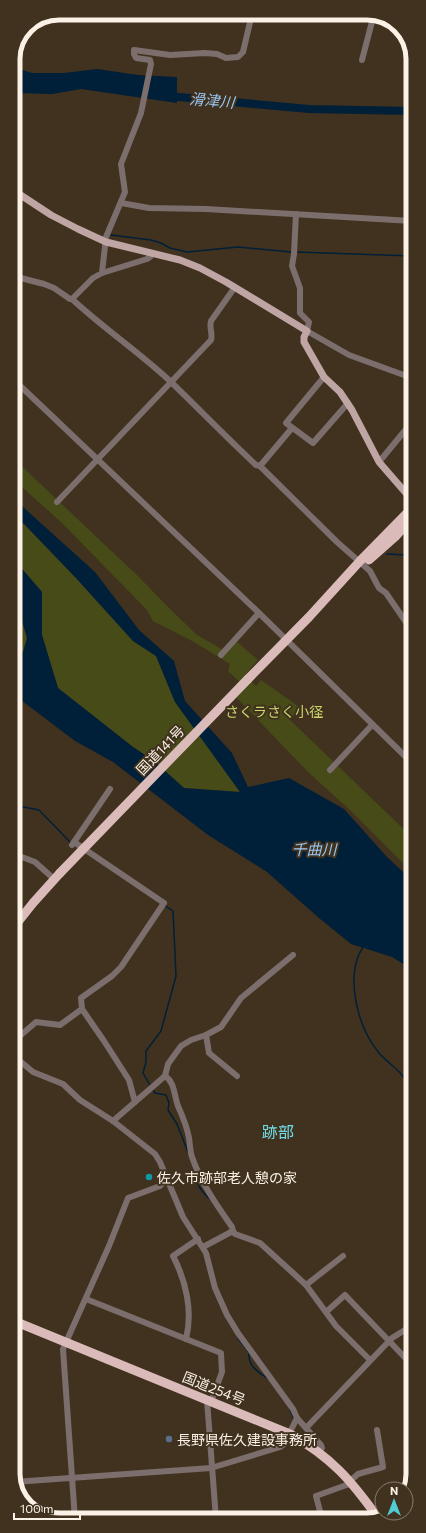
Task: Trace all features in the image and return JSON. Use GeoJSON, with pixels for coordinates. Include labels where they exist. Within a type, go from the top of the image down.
{"type":"FeatureCollection","features":[{"type":"Feature","properties":{"kind":"highway","name":"国道141号"},"geometry":{"type":"LineString","coordinates":[[20,919],[57,876],[285,640],[362,563],[406,515]]}},
{"type":"Feature","properties":{"kind":"highway","name":"国道141号"},"geometry":{"type":"LineString","coordinates":[[362,563],[395,537],[406,525]]}},
{"type":"Feature","properties":{"kind":"highway","name":"国道141号"},"geometry":{"type":"LineString","coordinates":[[20,924],[33,903]]}},
{"type":"Feature","properties":{"kind":"highway","name":"国道254号"},"geometry":{"type":"LineString","coordinates":[[20,1323],[290,1434],[319,1452],[351,1482],[374,1512]]}},
{"type":"Feature","properties":{"kind":"main road"},"geometry":{"type":"LineString","coordinates":[[20,195],[51,215],[106,242],[190,263],[235,287],[307,331],[304,337],[304,342],[324,377],[348,403],[379,462],[406,493]]}},
{"type":"Feature","properties":{"kind":"street"},"geometry":{"type":"LineString","coordinates":[[102,273],[106,237],[112,220],[121,203],[124,192],[121,164],[141,113],[151,64],[150,60],[136,58],[134,50],[170,55],[205,53],[217,54],[226,58],[238,57],[243,52],[251,20]]}},
{"type":"Feature","properties":{"kind":"street"},"geometry":{"type":"LineString","coordinates":[[362,60],[372,20]]}},
{"type":"Feature","properties":{"kind":"street"},"geometry":{"type":"LineString","coordinates":[[121,203],[144,207],[206,209],[406,221]]}},
{"type":"Feature","properties":{"kind":"street"},"geometry":{"type":"LineString","coordinates":[[296,214],[292,266],[300,288],[300,313],[309,322],[307,331],[350,355],[406,376]]}},
{"type":"Feature","properties":{"kind":"street"},"geometry":{"type":"LineString","coordinates":[[72,299],[93,278],[102,273],[147,259],[151,256],[151,253]]}},
{"type":"Feature","properties":{"kind":"street"},"geometry":{"type":"LineString","coordinates":[[20,278],[54,288],[72,299],[171,382],[229,440],[256,465],[260,466],[337,542],[370,571],[379,588],[386,593],[406,623]]}},
{"type":"Feature","properties":{"kind":"street"},"geometry":{"type":"LineString","coordinates":[[57,502],[211,340],[211,321],[235,287]]}},
{"type":"Feature","properties":{"kind":"street"},"geometry":{"type":"LineString","coordinates":[[324,377],[286,423],[313,443],[348,403]]}},
{"type":"Feature","properties":{"kind":"street"},"geometry":{"type":"LineString","coordinates":[[20,386],[259,613],[406,758]]}},
{"type":"Feature","properties":{"kind":"street"},"geometry":{"type":"LineString","coordinates":[[260,466],[292,428]]}},
{"type":"Feature","properties":{"kind":"street"},"geometry":{"type":"LineString","coordinates":[[379,462],[406,429]]}},
{"type":"Feature","properties":{"kind":"street"},"geometry":{"type":"LineString","coordinates":[[221,655],[259,613]]}},
{"type":"Feature","properties":{"kind":"street"},"geometry":{"type":"LineString","coordinates":[[330,770],[372,725]]}},
{"type":"Feature","properties":{"kind":"street"},"geometry":{"type":"LineString","coordinates":[[110,788],[73,843],[163,905],[121,967],[112,976],[81,998],[82,1009],[128,1080],[135,1102]]}},
{"type":"Feature","properties":{"kind":"street"},"geometry":{"type":"LineString","coordinates":[[20,856],[35,862],[57,876]]}},
{"type":"Feature","properties":{"kind":"street"},"geometry":{"type":"LineString","coordinates":[[113,1121],[165,1076],[168,1064],[181,1046],[221,1027],[241,998],[293,955]]}},
{"type":"Feature","properties":{"kind":"street"},"geometry":{"type":"LineString","coordinates":[[20,1036],[36,1022],[39,1021],[60,1025],[82,1009]]}},
{"type":"Feature","properties":{"kind":"street"},"geometry":{"type":"LineString","coordinates":[[206,1035],[209,1053],[237,1076]]}},
{"type":"Feature","properties":{"kind":"street"},"geometry":{"type":"LineString","coordinates":[[20,1061],[33,1072],[63,1084],[84,1103],[113,1121],[155,1154],[183,1216],[208,1258],[215,1288],[227,1315],[238,1333],[293,1409],[297,1418],[321,1445],[322,1448],[319,1452]]}},
{"type":"Feature","properties":{"kind":"street"},"geometry":{"type":"LineString","coordinates":[[165,1076],[174,1088],[176,1102],[184,1120],[191,1155],[199,1175],[235,1234],[260,1243],[306,1285],[336,1326],[370,1360]]}},
{"type":"Feature","properties":{"kind":"street"},"geometry":{"type":"LineString","coordinates":[[75,1513],[63,1349],[86,1299],[128,1198],[160,1186],[167,1179]]}},
{"type":"Feature","properties":{"kind":"street"},"geometry":{"type":"LineString","coordinates":[[186,1339],[188,1327],[188,1295],[173,1256],[233,1231]]}},
{"type":"Feature","properties":{"kind":"street"},"geometry":{"type":"LineString","coordinates":[[306,1285],[343,1256]]}},
{"type":"Feature","properties":{"kind":"street"},"geometry":{"type":"LineString","coordinates":[[326,1312],[345,1295],[406,1359]]}},
{"type":"Feature","properties":{"kind":"street"},"geometry":{"type":"LineString","coordinates":[[86,1299],[221,1353],[222,1372],[209,1401],[211,1468],[213,1471],[216,1513]]}},
{"type":"Feature","properties":{"kind":"street"},"geometry":{"type":"LineString","coordinates":[[306,1428],[389,1341],[406,1330]]}},
{"type":"Feature","properties":{"kind":"street"},"geometry":{"type":"LineString","coordinates":[[21,1481],[211,1468],[280,1448],[290,1434],[297,1418]]}},
{"type":"Feature","properties":{"kind":"street"},"geometry":{"type":"LineString","coordinates":[[320,1513],[316,1496],[351,1482],[358,1474],[383,1467],[378,1430]]}},
{"type":"Feature","properties":{"kind":"green space","name":"さくラさく小径"},"geometry":{"type":"Polygon","coordinates":[[[20,465],[139,577],[197,635],[225,651],[236,641],[258,660],[244,676],[256,686],[261,680],[301,708],[290,720],[406,831],[406,866],[352,812],[307,771],[236,697],[245,687],[228,671],[230,664],[194,642],[153,621],[147,610],[62,523],[20,485],[20,465]]]}},
{"type":"Feature","properties":{"kind":"green space"},"geometry":{"type":"Polygon","coordinates":[[[20,521],[76,578],[133,641],[156,656],[175,702],[240,792],[184,788],[154,761],[133,747],[58,688],[42,635],[42,592],[20,567],[20,521]]]}},
{"type":"Feature","properties":{"kind":"green space"},"geometry":{"type":"Polygon","coordinates":[[[20,614],[27,638],[23,652],[20,651],[20,614]]]}},
{"type":"Feature","properties":{"kind":"water"},"geometry":{"type":"Polygon","coordinates":[[[20,69],[32,73],[64,73],[97,69],[138,75],[177,77],[177,103],[81,89],[52,94],[20,93],[20,69]]]}},
{"type":"Feature","properties":{"kind":"water","name":"千曲川"},"geometry":{"type":"Polygon","coordinates":[[[20,504],[95,572],[139,630],[174,661],[185,701],[232,753],[248,787],[289,778],[344,809],[387,857],[406,875],[406,966],[392,957],[351,944],[267,872],[208,835],[113,762],[75,741],[20,699],[20,651],[23,652],[27,638],[20,614],[20,567],[42,592],[42,635],[58,688],[133,747],[154,761],[184,788],[240,792],[175,702],[156,656],[133,641],[76,578],[20,521],[20,504]]]}},
{"type":"Feature","properties":{"kind":"waterway","name":"滑津川"},"geometry":{"type":"LineString","coordinates":[[168,96],[309,109],[406,111]]}},
{"type":"Feature","properties":{"kind":"waterway"},"geometry":{"type":"LineString","coordinates":[[111,235],[151,240],[170,248],[187,252],[238,247],[291,252]]}},
{"type":"Feature","properties":{"kind":"waterway"},"geometry":{"type":"LineString","coordinates":[[296,252],[406,256]]}},
{"type":"Feature","properties":{"kind":"waterway"},"geometry":{"type":"LineString","coordinates":[[387,554],[406,555]]}},
{"type":"Feature","properties":{"kind":"waterway"},"geometry":{"type":"LineString","coordinates":[[20,806],[39,810],[71,843]]}},
{"type":"Feature","properties":{"kind":"waterway"},"geometry":{"type":"LineString","coordinates":[[151,1087],[143,1073],[146,1062],[146,1051],[161,1031],[176,976],[173,911],[164,905]]}},
{"type":"Feature","properties":{"kind":"waterway"},"geometry":{"type":"LineString","coordinates":[[363,947],[357,959],[354,987],[360,1016],[365,1030],[379,1053],[406,1080]]}},
{"type":"Feature","properties":{"kind":"waterway"},"geometry":{"type":"LineString","coordinates":[[153,1090],[155,1093],[166,1095],[169,1103],[168,1110],[177,1124],[188,1152]]}},
{"type":"Feature","properties":{"kind":"waterway"},"geometry":{"type":"LineString","coordinates":[[199,1179],[197,1181],[199,1186],[210,1199]]}},
{"type":"Feature","properties":{"kind":"waterway"},"geometry":{"type":"LineString","coordinates":[[238,1338],[249,1353],[249,1358],[252,1365],[267,1378]]}},
{"type":"Feature","properties":{"kind":"waterway"},"geometry":{"type":"LineString","coordinates":[[290,1410],[294,1419]]}},
{"type":"Feature","properties":{"kind":"waterway"},"geometry":{"type":"LineString","coordinates":[[306,1433],[310,1437]]}},
{"type":"Feature","properties":{"kind":"place","name":"佐久市跡部老人憩の家"},"geometry":{"type":"Point","coordinates":[149,1177]}},
{"type":"Feature","properties":{"kind":"place","name":"長野県佐久建設事務所"},"geometry":{"type":"Point","coordinates":[169,1439]}},
{"type":"Feature","properties":{"kind":"district","name":"跡部"},"geometry":{"type":"Point","coordinates":[278,1131]}}]}
